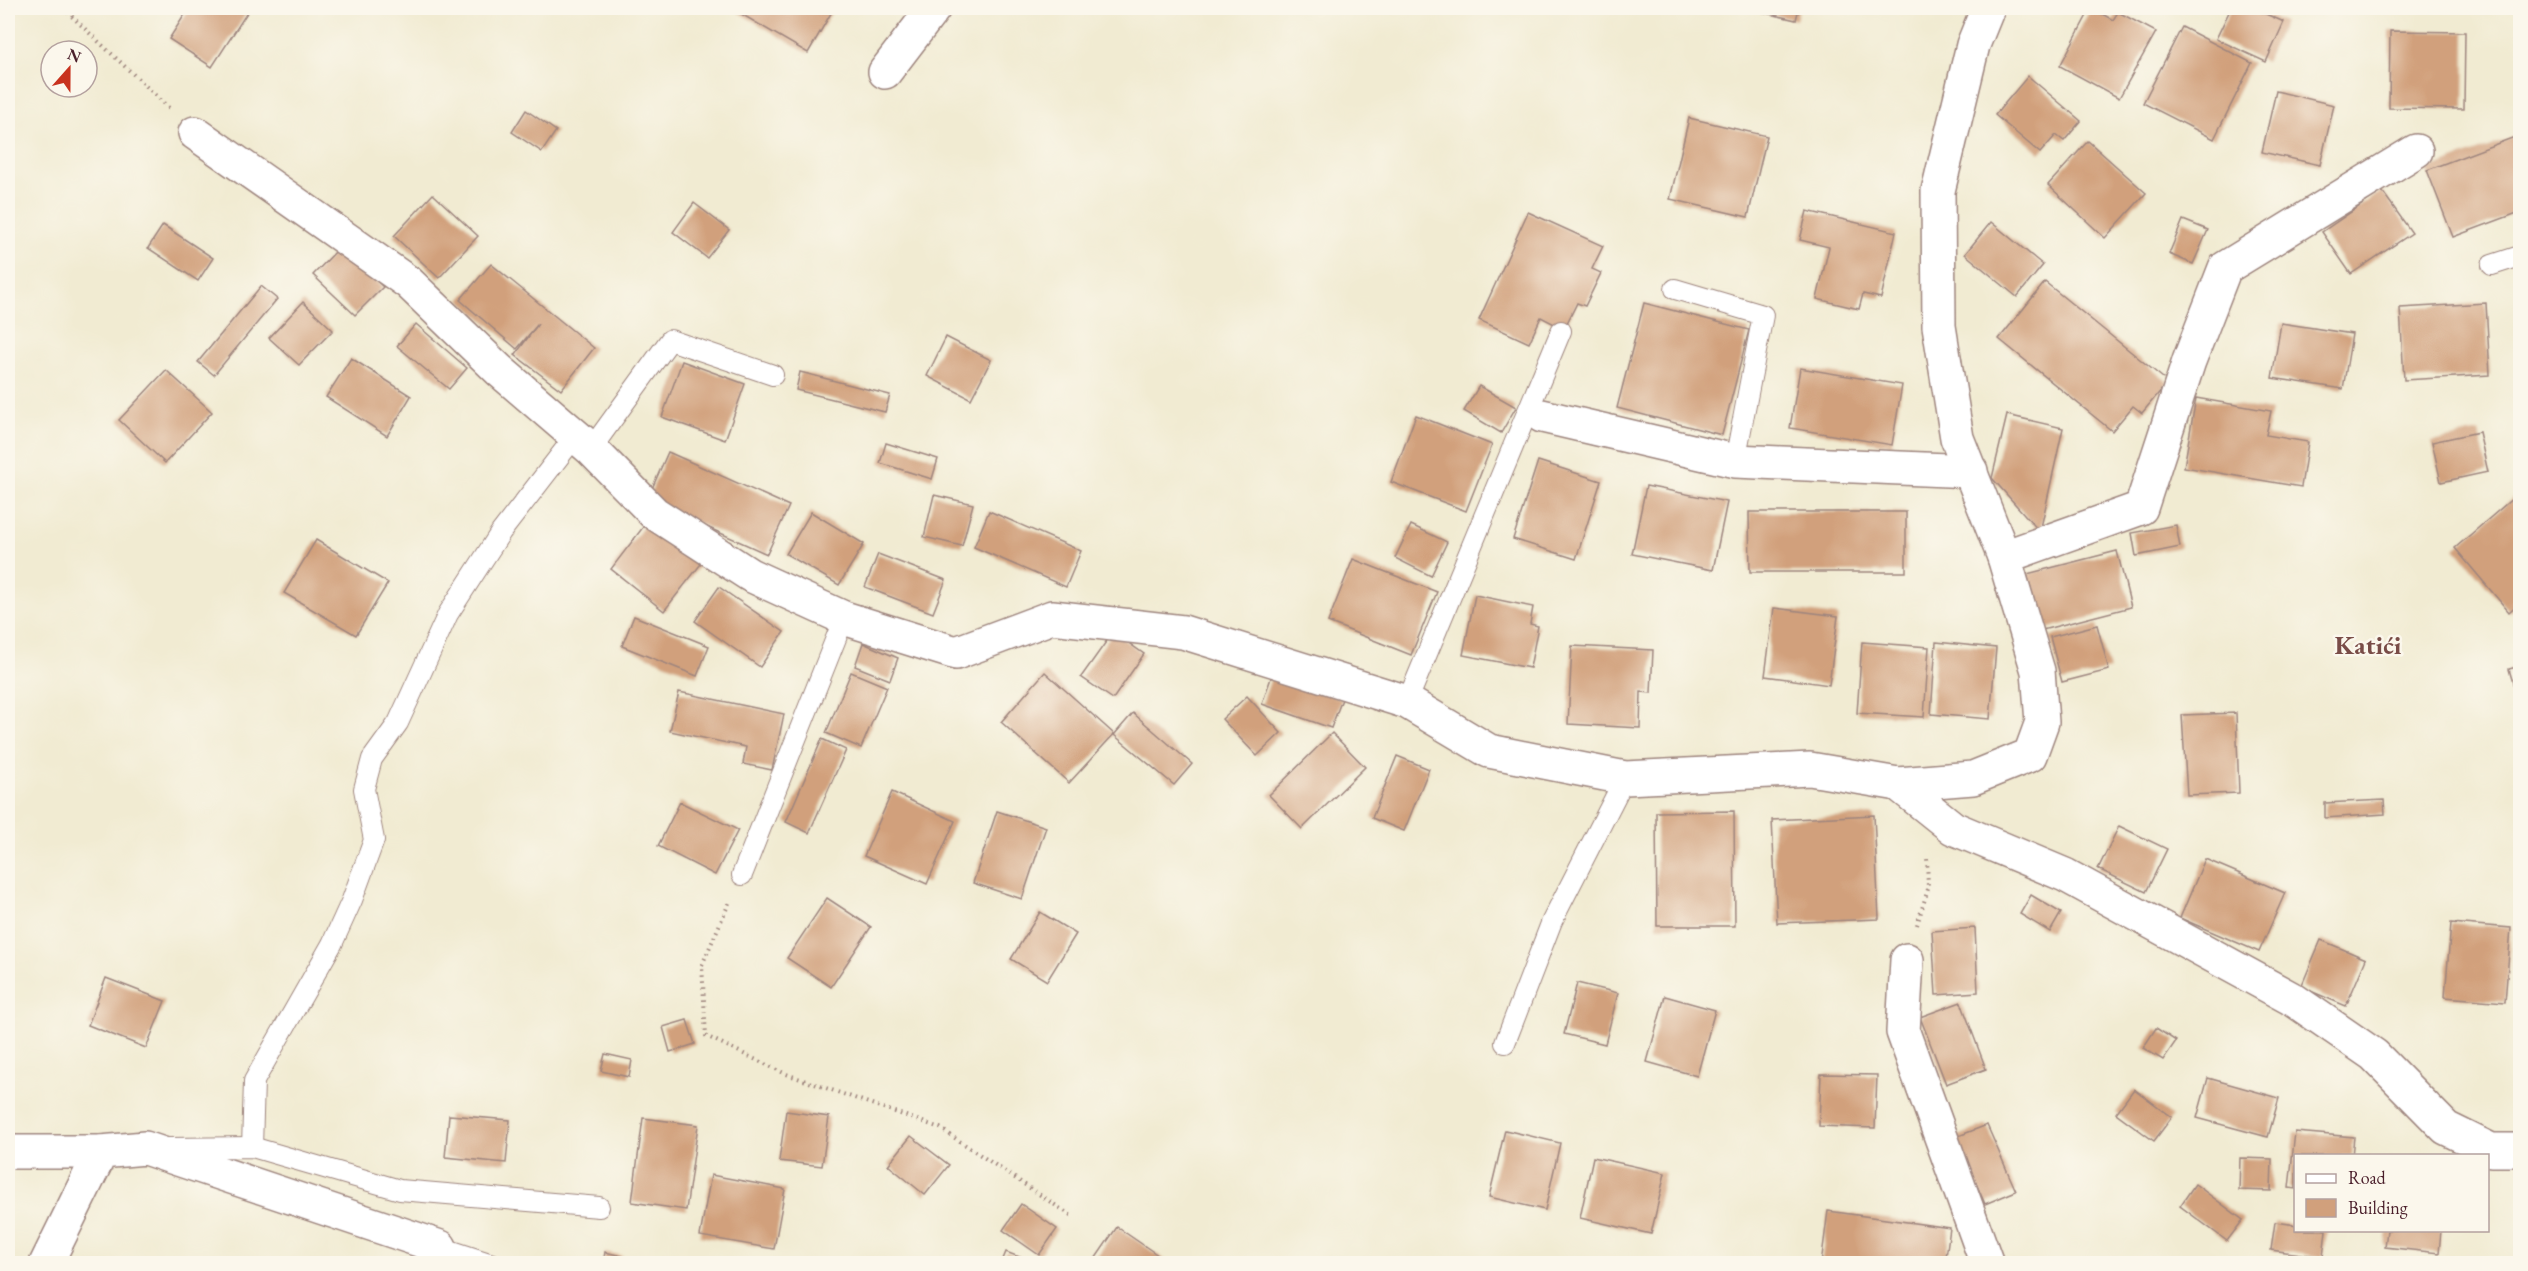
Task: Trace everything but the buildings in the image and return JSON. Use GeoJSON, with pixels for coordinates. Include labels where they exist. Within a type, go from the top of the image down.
{"type":"FeatureCollection","features":[{"type":"Feature","properties":{"kind":"street"},"geometry":{"type":"LineString","coordinates":[[885,72],[934,8]]}},
{"type":"Feature","properties":{"kind":"street"},"geometry":{"type":"LineString","coordinates":[[195,133],[408,283],[498,370],[584,442],[654,513],[750,575],[844,618],[956,653],[1052,617],[1183,632],[1407,702],[1489,751],[1624,778],[1810,769],[1898,784],[1974,778],[2030,755],[2042,722],[2038,671],[2004,557],[1957,438],[1939,326],[1938,191],[1973,45],[1988,8]]}},
{"type":"Feature","properties":{"kind":"street"},"geometry":{"type":"LineString","coordinates":[[2004,557],[2141,508],[2189,361],[2225,268],[2416,151]]}},
{"type":"Feature","properties":{"kind":"street"},"geometry":{"type":"LineString","coordinates":[[1542,416],[1736,461],[1971,471]]}},
{"type":"Feature","properties":{"kind":"street"},"geometry":{"type":"LineString","coordinates":[[1898,784],[1953,828],[2065,875],[2294,1000],[2374,1055],[2446,1128],[2491,1150],[2520,1150]]}},
{"type":"Feature","properties":{"kind":"street"},"geometry":{"type":"LineString","coordinates":[[1907,960],[1903,1032],[1987,1263]]}},
{"type":"Feature","properties":{"kind":"street"},"geometry":{"type":"LineString","coordinates":[[8,1152],[100,1152],[145,1148],[427,1255]]}},
{"type":"Feature","properties":{"kind":"street"},"geometry":{"type":"LineString","coordinates":[[46,1263],[100,1152]]}},
{"type":"Feature","properties":{"kind":"lane"},"geometry":{"type":"LineString","coordinates":[[2492,265],[2520,256]]}},
{"type":"Feature","properties":{"kind":"lane"},"geometry":{"type":"LineString","coordinates":[[1675,289],[1763,315],[1736,461]]}},
{"type":"Feature","properties":{"kind":"lane"},"geometry":{"type":"LineString","coordinates":[[1407,702],[1561,331]]}},
{"type":"Feature","properties":{"kind":"lane"},"geometry":{"type":"LineString","coordinates":[[252,1147],[254,1081],[332,944],[352,900],[374,840],[364,789],[372,759],[398,723],[448,614],[501,532],[584,442],[670,340],[773,375]]}},
{"type":"Feature","properties":{"kind":"lane"},"geometry":{"type":"LineString","coordinates":[[742,875],[844,618]]}},
{"type":"Feature","properties":{"kind":"lane"},"geometry":{"type":"LineString","coordinates":[[1505,1043],[1552,921],[1624,778]]}},
{"type":"Feature","properties":{"kind":"lane"},"geometry":{"type":"LineString","coordinates":[[145,1148],[252,1147],[400,1190],[599,1207]]}},
{"type":"Feature","properties":{"kind":"lane"},"geometry":{"type":"LineString","coordinates":[[427,1255],[492,1263]]}},
{"type":"Feature","properties":{"kind":"path"},"geometry":{"type":"LineString","coordinates":[[63,8],[195,133]]}},
{"type":"Feature","properties":{"kind":"path"},"geometry":{"type":"LineString","coordinates":[[1907,960],[1928,889],[1928,807]]}},
{"type":"Feature","properties":{"kind":"path"},"geometry":{"type":"LineString","coordinates":[[742,875],[702,965],[706,1036],[786,1074],[940,1128],[1073,1217]]}},
{"type":"Feature","properties":{"kind":"district","name":"Katići"},"geometry":{"type":"Point","coordinates":[2368,645]}}]}
